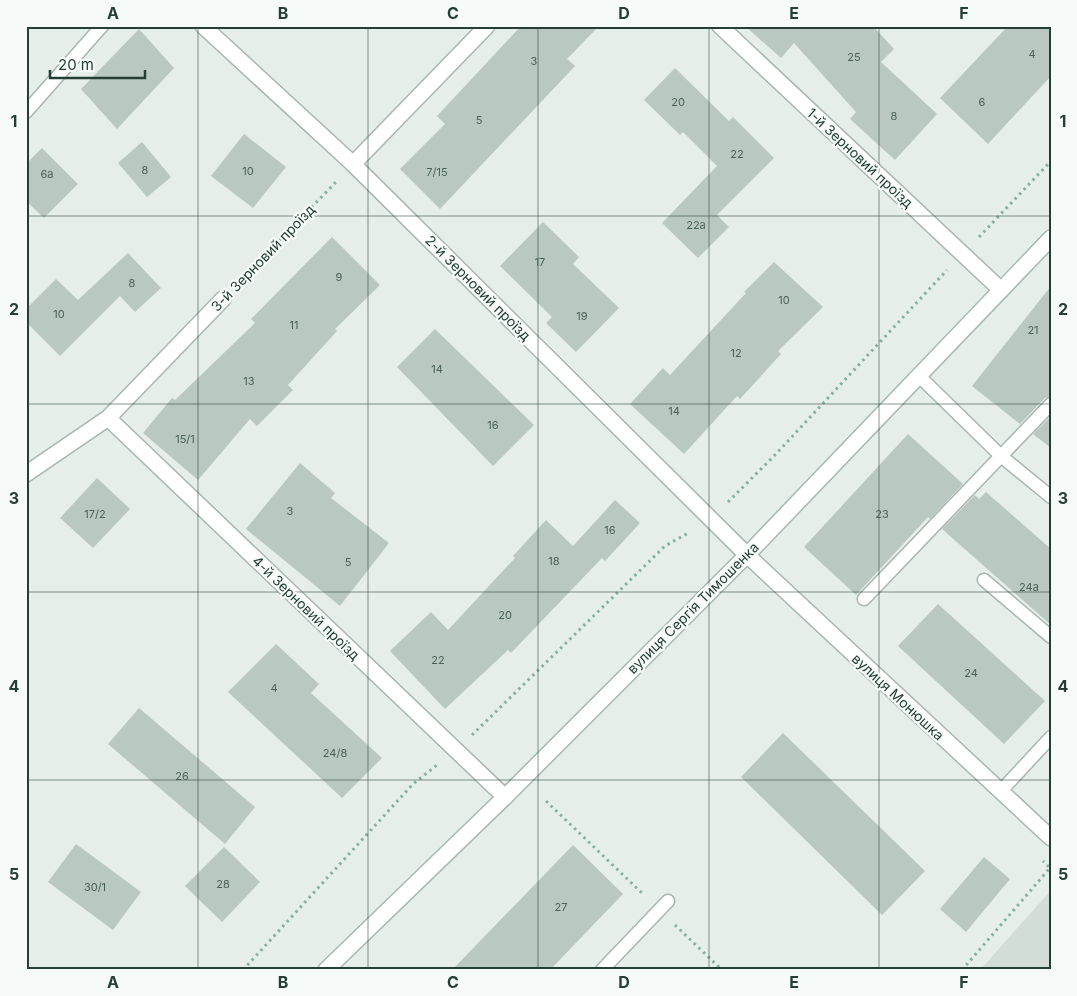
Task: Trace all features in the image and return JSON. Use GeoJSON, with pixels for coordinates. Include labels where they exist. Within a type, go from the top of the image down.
{"type":"FeatureCollection","features":[{"type":"Feature","properties":{"kind":"street","name":"2-й Зерновий проїзд"},"geometry":{"type":"LineString","coordinates":[[203,26],[353,164],[747,555]]}},
{"type":"Feature","properties":{"kind":"street"},"geometry":{"type":"LineString","coordinates":[[353,164],[487,26]]}},
{"type":"Feature","properties":{"kind":"street","name":"1-й Зерновий проїзд"},"geometry":{"type":"LineString","coordinates":[[720,26],[1000,290]]}},
{"type":"Feature","properties":{"kind":"street","name":"вулиця Сергія Тимошенка"},"geometry":{"type":"LineString","coordinates":[[326,970],[505,797],[747,555],[1051,238]]}},
{"type":"Feature","properties":{"kind":"street","name":"3-й Зерновий проїзд"},"geometry":{"type":"LineString","coordinates":[[26,474],[108,418],[223,299]]}},
{"type":"Feature","properties":{"kind":"street","name":"4-й Зерновий проїзд"},"geometry":{"type":"LineString","coordinates":[[108,418],[505,797]]}},
{"type":"Feature","properties":{"kind":"street","name":"вулиця Монюшка"},"geometry":{"type":"LineString","coordinates":[[747,555],[1051,838]]}},
{"type":"Feature","properties":{"kind":"lane"},"geometry":{"type":"LineString","coordinates":[[26,112],[102,26]]}},
{"type":"Feature","properties":{"kind":"lane"},"geometry":{"type":"LineString","coordinates":[[919,376],[1001,456],[1051,497]]}},
{"type":"Feature","properties":{"kind":"lane"},"geometry":{"type":"LineString","coordinates":[[864,599],[1051,404]]}},
{"type":"Feature","properties":{"kind":"lane"},"geometry":{"type":"LineString","coordinates":[[984,580],[1051,637]]}},
{"type":"Feature","properties":{"kind":"lane"},"geometry":{"type":"LineString","coordinates":[[1000,792],[1051,737]]}},
{"type":"Feature","properties":{"kind":"lane"},"geometry":{"type":"LineString","coordinates":[[602,970],[664,906]]}},
{"type":"Feature","properties":{"kind":"path"},"geometry":{"type":"LineString","coordinates":[[243,970],[413,784],[456,750],[665,546],[711,520],[774,456],[1051,161]]}},
{"type":"Feature","properties":{"kind":"path","name":"3-й Зерновий проїзд"},"geometry":{"type":"LineString","coordinates":[[223,299],[353,164]]}},
{"type":"Feature","properties":{"kind":"path"},"geometry":{"type":"LineString","coordinates":[[546,801],[664,906],[722,970]]}},
{"type":"Feature","properties":{"kind":"path"},"geometry":{"type":"LineString","coordinates":[[962,970],[1050,868]]}},
{"type":"Feature","properties":{"kind":"shaded area"},"geometry":{"type":"Polygon","coordinates":[[[1051,890],[1051,970],[980,970],[1051,890]]]}},
{"type":"Feature","properties":{"kind":"building"},"geometry":{"type":"Polygon","coordinates":[[[521,26],[599,26],[567,59],[575,66],[440,209],[400,169],[445,124],[437,116],[521,26]]]}},
{"type":"Feature","properties":{"kind":"building"},"geometry":{"type":"Polygon","coordinates":[[[745,26],[873,26],[894,49],[881,62],[937,114],[895,160],[850,119],[856,112],[794,43],[781,58],[745,26]]]}},
{"type":"Feature","properties":{"kind":"building"},"geometry":{"type":"Polygon","coordinates":[[[1008,26],[1051,26],[1051,76],[988,144],[940,98],[1008,26]]]}},
{"type":"Feature","properties":{"kind":"building"},"geometry":{"type":"Polygon","coordinates":[[[139,29],[174,68],[117,129],[81,89],[139,29]]]}},
{"type":"Feature","properties":{"kind":"building"},"geometry":{"type":"Polygon","coordinates":[[[675,68],[729,121],[733,117],[774,158],[717,215],[729,227],[698,258],[662,223],[717,166],[683,132],[680,135],[644,100],[675,68]]]}},
{"type":"Feature","properties":{"kind":"building"},"geometry":{"type":"Polygon","coordinates":[[[244,134],[286,167],[253,208],[211,176],[244,134]]]}},
{"type":"Feature","properties":{"kind":"building"},"geometry":{"type":"Polygon","coordinates":[[[142,142],[171,177],[147,197],[118,163],[142,142]]]}},
{"type":"Feature","properties":{"kind":"building"},"geometry":{"type":"Polygon","coordinates":[[[42,148],[78,184],[44,218],[26,201],[26,164],[42,148]]]}},
{"type":"Feature","properties":{"kind":"building"},"geometry":{"type":"Polygon","coordinates":[[[543,222],[579,257],[573,264],[619,308],[576,352],[546,323],[552,317],[500,266],[543,222]]]}},
{"type":"Feature","properties":{"kind":"building"},"geometry":{"type":"Polygon","coordinates":[[[332,237],[380,285],[335,329],[337,331],[288,385],[293,390],[257,426],[250,419],[198,480],[143,433],[172,398],[175,400],[255,323],[251,319],[332,237]]]}},
{"type":"Feature","properties":{"kind":"building"},"geometry":{"type":"Polygon","coordinates":[[[128,253],[161,288],[135,312],[120,296],[60,356],[26,322],[26,309],[56,279],[78,300],[128,253]]]}},
{"type":"Feature","properties":{"kind":"building"},"geometry":{"type":"Polygon","coordinates":[[[774,262],[823,307],[778,351],[781,354],[740,399],[737,396],[684,454],[630,404],[663,368],[670,375],[746,293],[744,292],[774,262]]]}},
{"type":"Feature","properties":{"kind":"building"},"geometry":{"type":"Polygon","coordinates":[[[1051,286],[1051,396],[1045,398],[1020,424],[972,386],[1051,286]]]}},
{"type":"Feature","properties":{"kind":"building"},"geometry":{"type":"Polygon","coordinates":[[[435,329],[534,425],[493,466],[397,367],[435,329]]]}},
{"type":"Feature","properties":{"kind":"building"},"geometry":{"type":"Polygon","coordinates":[[[1051,416],[1051,448],[1033,434],[1051,416]]]}},
{"type":"Feature","properties":{"kind":"building"},"geometry":{"type":"Polygon","coordinates":[[[908,434],[963,484],[930,519],[928,517],[856,595],[804,547],[908,434]]]}},
{"type":"Feature","properties":{"kind":"building"},"geometry":{"type":"Polygon","coordinates":[[[300,463],[335,493],[331,498],[389,543],[340,606],[246,529],[300,463]]]}},
{"type":"Feature","properties":{"kind":"building"},"geometry":{"type":"Polygon","coordinates":[[[97,478],[130,509],[93,548],[60,518],[97,478]]]}},
{"type":"Feature","properties":{"kind":"building"},"geometry":{"type":"Polygon","coordinates":[[[986,492],[1051,549],[1051,625],[942,529],[975,495],[979,499],[986,492]]]}},
{"type":"Feature","properties":{"kind":"building"},"geometry":{"type":"Polygon","coordinates":[[[615,500],[640,523],[605,561],[602,558],[511,653],[508,650],[445,709],[390,651],[431,612],[448,630],[515,558],[513,556],[546,520],[573,546],[615,500]]]}},
{"type":"Feature","properties":{"kind":"building"},"geometry":{"type":"Polygon","coordinates":[[[938,604],[1045,701],[1004,744],[898,646],[938,604]]]}},
{"type":"Feature","properties":{"kind":"building"},"geometry":{"type":"Polygon","coordinates":[[[276,644],[319,684],[311,693],[382,758],[342,798],[228,692],[276,644]]]}},
{"type":"Feature","properties":{"kind":"building"},"geometry":{"type":"Polygon","coordinates":[[[139,708],[255,807],[225,844],[108,744],[139,708]]]}},
{"type":"Feature","properties":{"kind":"building"},"geometry":{"type":"Polygon","coordinates":[[[783,733],[925,871],[882,915],[741,777],[783,733]]]}},
{"type":"Feature","properties":{"kind":"building"},"geometry":{"type":"Polygon","coordinates":[[[76,844],[141,892],[113,930],[48,882],[76,844]]]}},
{"type":"Feature","properties":{"kind":"building"},"geometry":{"type":"Polygon","coordinates":[[[573,845],[623,894],[550,970],[452,970],[573,845]]]}},
{"type":"Feature","properties":{"kind":"building"},"geometry":{"type":"Polygon","coordinates":[[[224,847],[260,882],[222,922],[185,886],[224,847]]]}},
{"type":"Feature","properties":{"kind":"building"},"geometry":{"type":"Polygon","coordinates":[[[984,857],[1010,879],[966,932],[940,909],[984,857]]]}}]}
